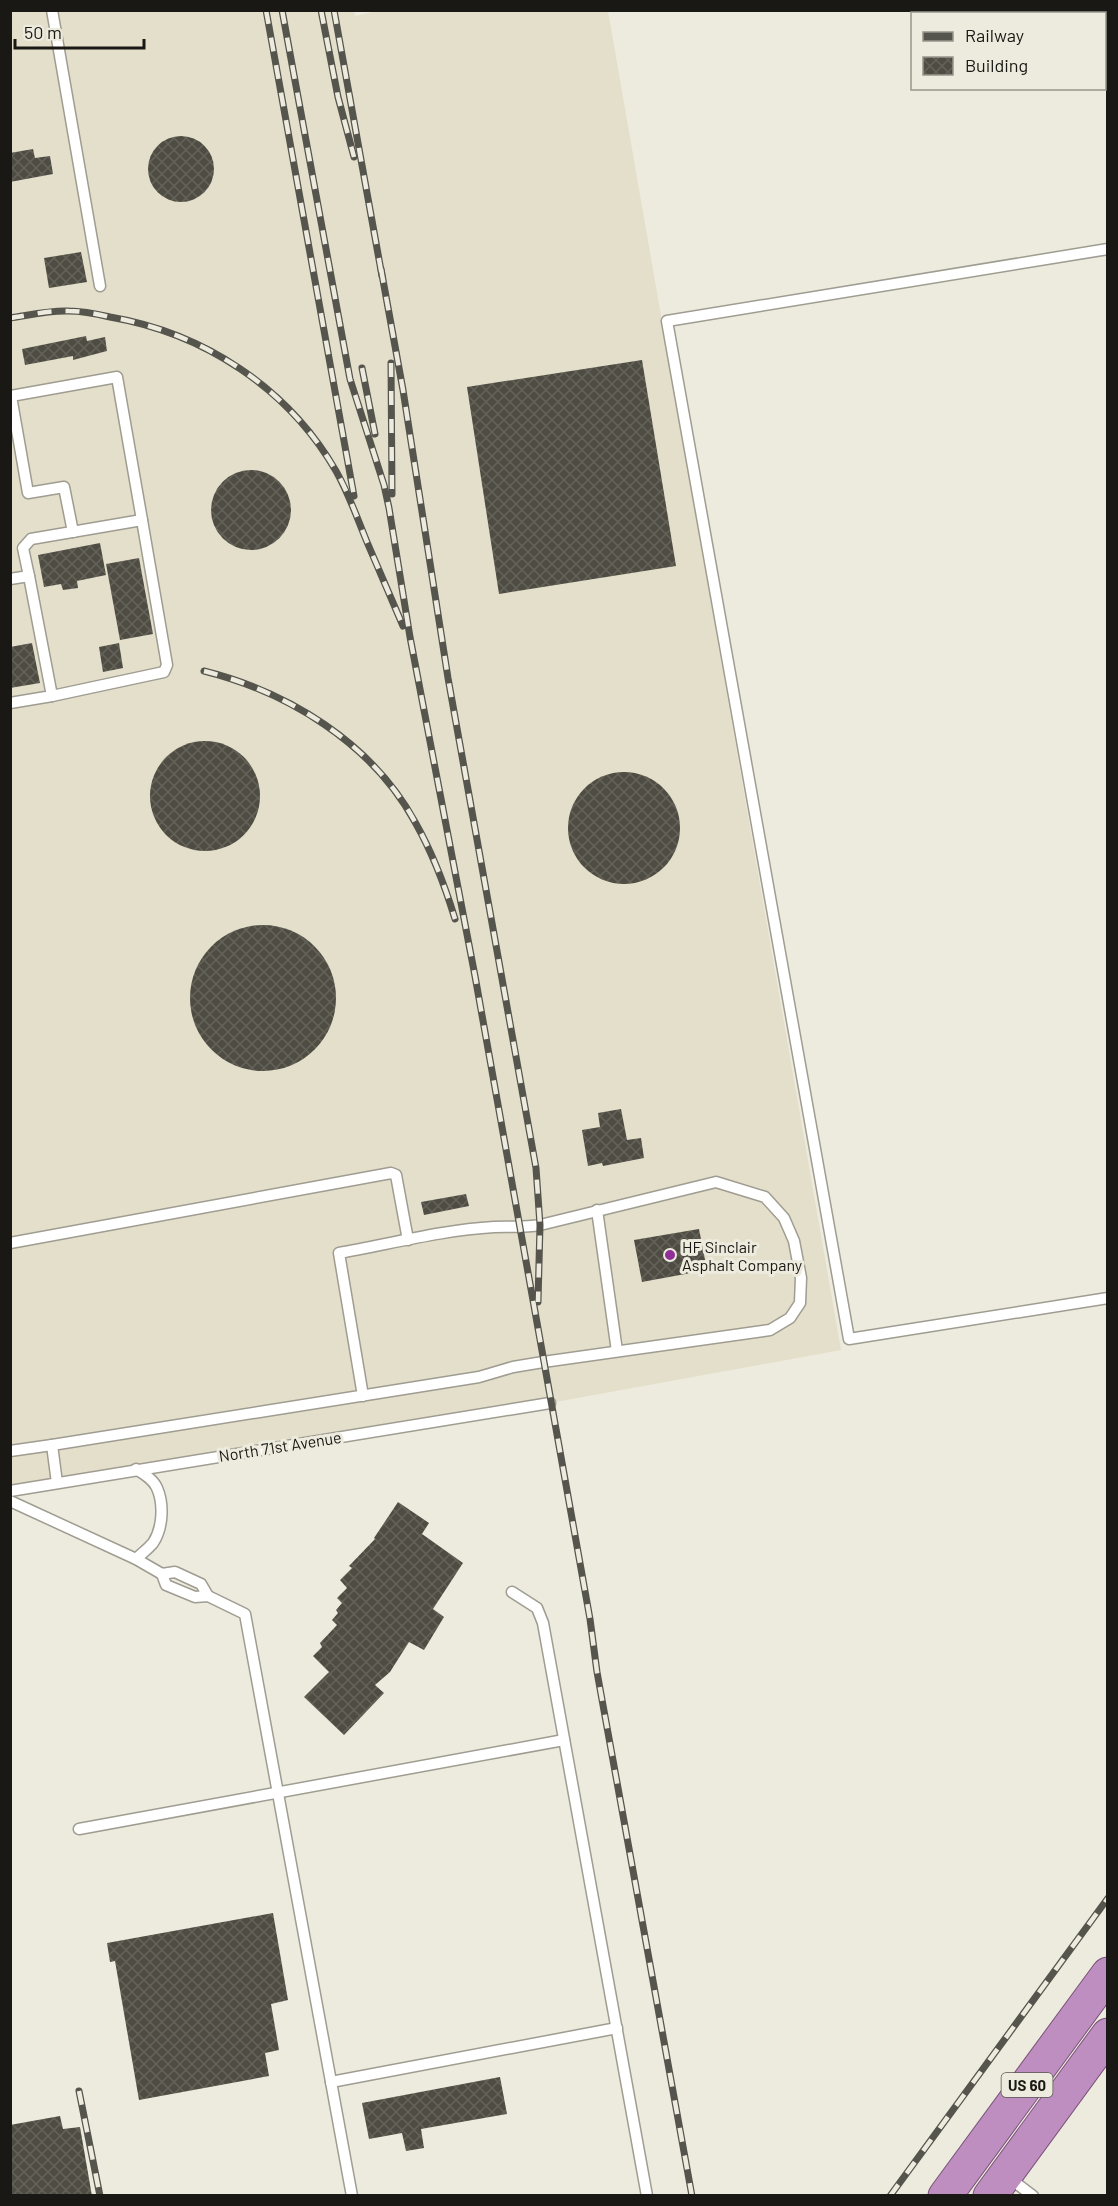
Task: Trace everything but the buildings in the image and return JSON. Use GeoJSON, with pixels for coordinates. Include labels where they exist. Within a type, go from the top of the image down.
{"type":"FeatureCollection","features":[{"type":"Feature","properties":{"kind":"highway","name":"US 60"},"geometry":{"type":"LineString","coordinates":[[945,2196],[1107,1974]]}},
{"type":"Feature","properties":{"kind":"highway","name":"US 60"},"geometry":{"type":"LineString","coordinates":[[998,2186],[1107,2036]]}},
{"type":"Feature","properties":{"kind":"lane"},"geometry":{"type":"LineString","coordinates":[[52,10],[100,286]]}},
{"type":"Feature","properties":{"kind":"lane"},"geometry":{"type":"LineString","coordinates":[[1107,249],[667,321],[849,1339],[1107,1298]]}},
{"type":"Feature","properties":{"kind":"lane"},"geometry":{"type":"LineString","coordinates":[[10,704],[164,672],[167,665],[117,377],[11,396],[28,493],[64,487],[74,531]]}},
{"type":"Feature","properties":{"kind":"lane"},"geometry":{"type":"LineString","coordinates":[[52,696],[23,548],[25,544],[32,539],[142,520]]}},
{"type":"Feature","properties":{"kind":"lane"},"geometry":{"type":"LineString","coordinates":[[10,579],[28,576]]}},
{"type":"Feature","properties":{"kind":"lane"},"geometry":{"type":"LineString","coordinates":[[10,1243],[391,1173],[396,1175],[399,1185],[408,1240]]}},
{"type":"Feature","properties":{"kind":"lane"},"geometry":{"type":"LineString","coordinates":[[10,1451],[363,1396],[479,1377],[513,1367],[543,1362],[770,1330],[790,1318],[800,1303],[801,1278],[794,1241],[784,1218],[765,1197],[716,1182],[519,1228],[495,1227],[339,1253],[363,1396]]}},
{"type":"Feature","properties":{"kind":"lane"},"geometry":{"type":"LineString","coordinates":[[597,1210],[617,1351]]}},
{"type":"Feature","properties":{"kind":"lane","name":"North 71st Avenue"},"geometry":{"type":"LineString","coordinates":[[10,1491],[550,1403]]}},
{"type":"Feature","properties":{"kind":"lane"},"geometry":{"type":"LineString","coordinates":[[52,1445],[57,1483]]}},
{"type":"Feature","properties":{"kind":"lane"},"geometry":{"type":"LineString","coordinates":[[136,1469],[157,1487],[161,1505],[161,1520],[152,1543],[136,1559]]}},
{"type":"Feature","properties":{"kind":"lane"},"geometry":{"type":"LineString","coordinates":[[10,1501],[136,1559],[162,1574],[166,1585],[195,1597],[208,1596],[245,1614],[352,2196]]}},
{"type":"Feature","properties":{"kind":"lane"},"geometry":{"type":"LineString","coordinates":[[512,1592],[537,1608],[543,1623],[647,2196]]}},
{"type":"Feature","properties":{"kind":"lane"},"geometry":{"type":"LineString","coordinates":[[79,1829],[564,1740]]}},
{"type":"Feature","properties":{"kind":"lane"},"geometry":{"type":"LineString","coordinates":[[331,2082],[617,2028]]}},
{"type":"Feature","properties":{"kind":"lane"},"geometry":{"type":"LineString","coordinates":[[998,2186],[1033,2196]]}},
{"type":"Feature","properties":{"kind":"shaded area"},"geometry":{"type":"Polygon","coordinates":[[[354,10],[355,16],[382,10],[608,11],[841,1350],[550,1403],[11,1491],[11,11],[354,10]]]}},
{"type":"Feature","properties":{"kind":"railway"},"geometry":{"type":"LineString","coordinates":[[266,10],[354,496]]}},
{"type":"Feature","properties":{"kind":"railway"},"geometry":{"type":"LineString","coordinates":[[282,10],[350,379],[384,485],[389,508],[410,637],[475,976],[692,2196]]}},
{"type":"Feature","properties":{"kind":"railway"},"geometry":{"type":"LineString","coordinates":[[321,10],[338,97],[354,157]]}},
{"type":"Feature","properties":{"kind":"railway"},"geometry":{"type":"LineString","coordinates":[[334,10],[382,276]]}},
{"type":"Feature","properties":{"kind":"railway"},"geometry":{"type":"LineString","coordinates":[[381,269],[403,390],[448,678],[536,1168],[540,1225],[538,1302]]}},
{"type":"Feature","properties":{"kind":"railway"},"geometry":{"type":"LineString","coordinates":[[10,318],[47,312],[74,311],[145,325],[178,336],[210,351],[240,369],[268,390],[294,414],[336,471],[403,626]]}},
{"type":"Feature","properties":{"kind":"railway"},"geometry":{"type":"LineString","coordinates":[[391,363],[392,494]]}},
{"type":"Feature","properties":{"kind":"railway"},"geometry":{"type":"LineString","coordinates":[[362,368],[375,434]]}},
{"type":"Feature","properties":{"kind":"railway"},"geometry":{"type":"LineString","coordinates":[[204,671],[266,692],[296,707],[325,725],[376,768],[397,794],[421,833],[438,869],[455,919]]}},
{"type":"Feature","properties":{"kind":"railway"},"geometry":{"type":"LineString","coordinates":[[890,2196],[1108,1898]]}},
{"type":"Feature","properties":{"kind":"railway"},"geometry":{"type":"LineString","coordinates":[[79,2091],[100,2196]]}},
{"type":"Feature","properties":{"kind":"place","name":"HF Sinclair Asphalt Company"},"geometry":{"type":"Point","coordinates":[670,1255]}}]}
